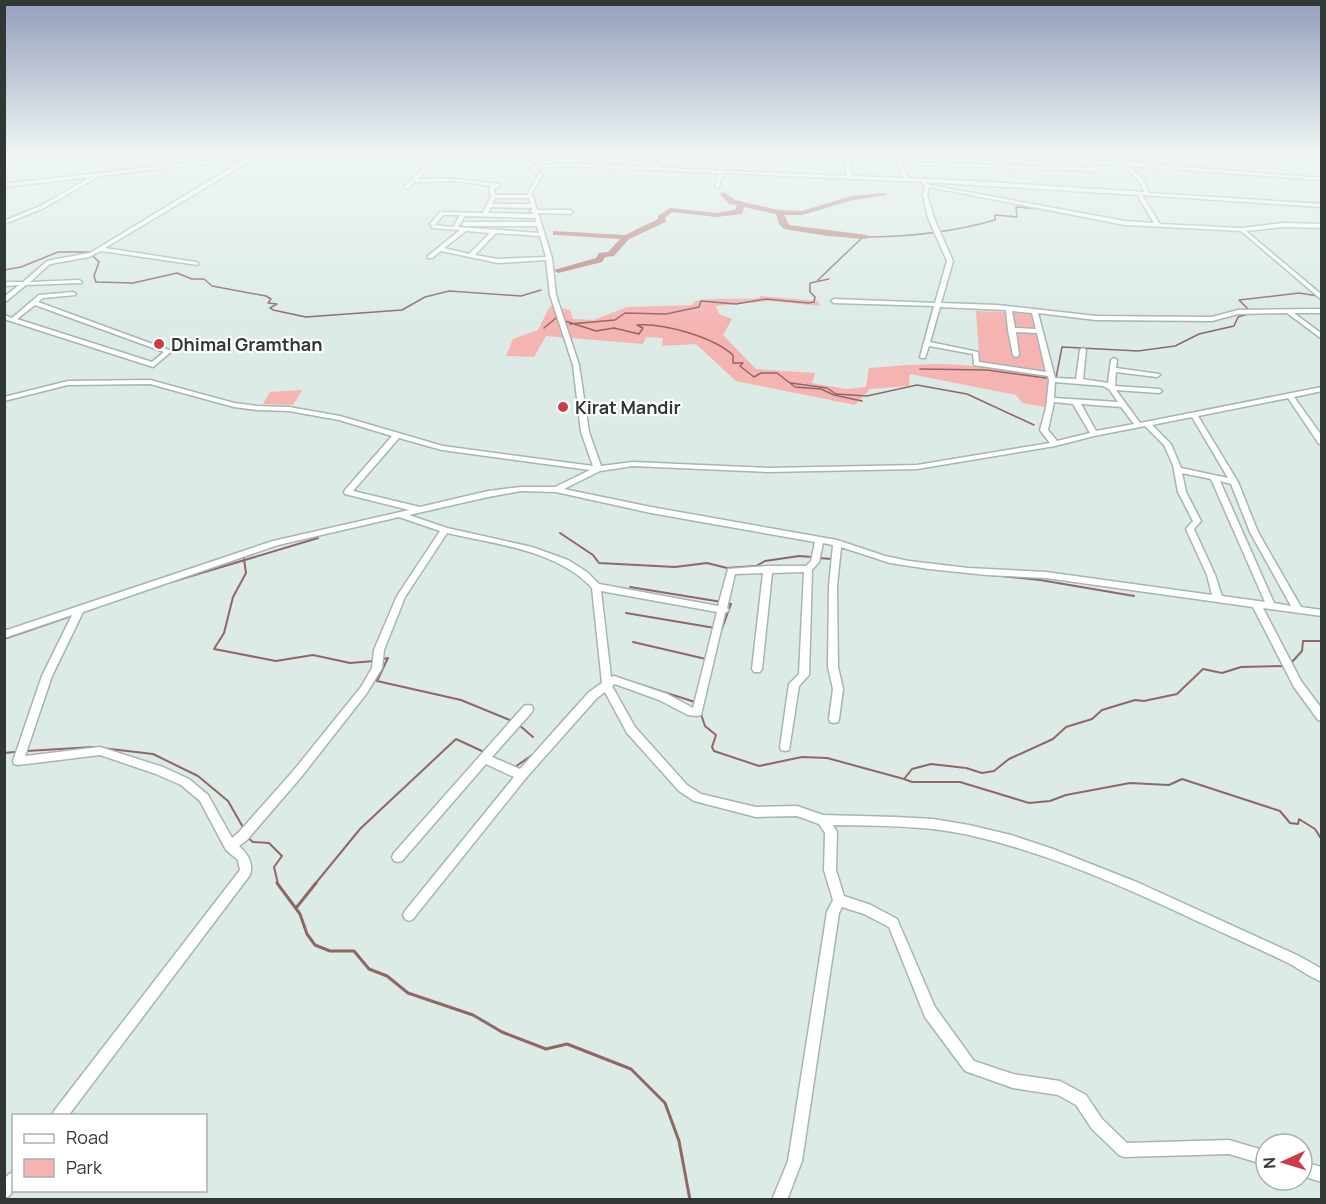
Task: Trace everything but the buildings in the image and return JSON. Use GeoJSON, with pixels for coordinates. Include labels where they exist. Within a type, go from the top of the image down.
{"type":"FeatureCollection","features":[{"type":"Feature","properties":{"kind":"street"},"geometry":{"type":"LineString","coordinates":[[4,223],[35,210]]}},
{"type":"Feature","properties":{"kind":"street"},"geometry":{"type":"LineString","coordinates":[[6,298],[51,262],[79,259],[100,249],[163,210]]}},
{"type":"Feature","properties":{"kind":"street"},"geometry":{"type":"LineString","coordinates":[[485,214],[487,210]]}},
{"type":"Feature","properties":{"kind":"street"},"geometry":{"type":"LineString","coordinates":[[527,210],[533,211]]}},
{"type":"Feature","properties":{"kind":"street"},"geometry":{"type":"LineString","coordinates":[[923,357],[950,261],[929,210]]}},
{"type":"Feature","properties":{"kind":"street"},"geometry":{"type":"LineString","coordinates":[[1056,210],[1125,223],[1158,225],[1242,230],[1283,225],[1322,226]]}},
{"type":"Feature","properties":{"kind":"street"},"geometry":{"type":"LineString","coordinates":[[1149,210],[1158,225]]}},
{"type":"Feature","properties":{"kind":"street"},"geometry":{"type":"LineString","coordinates":[[533,211],[549,258],[552,290],[576,364],[585,432],[598,469]]}},
{"type":"Feature","properties":{"kind":"street"},"geometry":{"type":"LineString","coordinates":[[538,224],[434,225],[442,213],[570,212]]}},
{"type":"Feature","properties":{"kind":"street"},"geometry":{"type":"LineString","coordinates":[[457,226],[463,214]]}},
{"type":"Feature","properties":{"kind":"street"},"geometry":{"type":"LineString","coordinates":[[457,226],[465,229],[542,235]]}},
{"type":"Feature","properties":{"kind":"street"},"geometry":{"type":"LineString","coordinates":[[430,257],[465,229]]}},
{"type":"Feature","properties":{"kind":"street"},"geometry":{"type":"LineString","coordinates":[[1242,230],[1322,298]]}},
{"type":"Feature","properties":{"kind":"street"},"geometry":{"type":"LineString","coordinates":[[470,256],[494,232]]}},
{"type":"Feature","properties":{"kind":"street"},"geometry":{"type":"LineString","coordinates":[[100,249],[196,264]]}},
{"type":"Feature","properties":{"kind":"street"},"geometry":{"type":"LineString","coordinates":[[439,249],[498,261],[549,258]]}},
{"type":"Feature","properties":{"kind":"street"},"geometry":{"type":"LineString","coordinates":[[4,284],[79,282]]}},
{"type":"Feature","properties":{"kind":"street"},"geometry":{"type":"LineString","coordinates":[[14,320],[41,296],[73,294]]}},
{"type":"Feature","properties":{"kind":"street"},"geometry":{"type":"LineString","coordinates":[[834,301],[1009,309],[1096,318],[1212,319],[1238,312],[1322,311]]}},
{"type":"Feature","properties":{"kind":"street"},"geometry":{"type":"LineString","coordinates":[[4,317],[153,365],[170,351],[34,303]]}},
{"type":"Feature","properties":{"kind":"street"},"geometry":{"type":"LineString","coordinates":[[1009,309],[1016,355]]}},
{"type":"Feature","properties":{"kind":"street"},"geometry":{"type":"LineString","coordinates":[[1289,312],[1322,337]]}},
{"type":"Feature","properties":{"kind":"street"},"geometry":{"type":"LineString","coordinates":[[1035,313],[1051,377],[1051,400],[1044,430],[1055,444]]}},
{"type":"Feature","properties":{"kind":"street"},"geometry":{"type":"LineString","coordinates":[[1011,330],[1039,332]]}},
{"type":"Feature","properties":{"kind":"street"},"geometry":{"type":"LineString","coordinates":[[928,344],[976,353],[976,364],[1105,384],[1111,388],[1142,424],[1167,444],[1178,470],[1182,492],[1197,521],[1190,529],[1211,575],[1218,599]]}},
{"type":"Feature","properties":{"kind":"street"},"geometry":{"type":"LineString","coordinates":[[1079,381],[1083,350]]}},
{"type":"Feature","properties":{"kind":"street"},"geometry":{"type":"LineString","coordinates":[[1111,388],[1114,360]]}},
{"type":"Feature","properties":{"kind":"street"},"geometry":{"type":"LineString","coordinates":[[1114,370],[1157,375]]}},
{"type":"Feature","properties":{"kind":"street"},"geometry":{"type":"LineString","coordinates":[[4,399],[68,383],[150,382],[234,405],[289,408],[340,418],[442,448],[598,469],[652,463],[767,470],[917,467],[1055,444],[1142,424],[1322,389]]}},
{"type":"Feature","properties":{"kind":"street"},"geometry":{"type":"LineString","coordinates":[[1111,388],[1159,392]]}},
{"type":"Feature","properties":{"kind":"street"},"geometry":{"type":"LineString","coordinates":[[1290,395],[1322,442]]}},
{"type":"Feature","properties":{"kind":"street"},"geometry":{"type":"LineString","coordinates":[[1051,400],[1124,405]]}},
{"type":"Feature","properties":{"kind":"street"},"geometry":{"type":"LineString","coordinates":[[1076,402],[1094,434]]}},
{"type":"Feature","properties":{"kind":"street"},"geometry":{"type":"LineString","coordinates":[[1194,415],[1234,482],[1254,532],[1298,609]]}},
{"type":"Feature","properties":{"kind":"street"},"geometry":{"type":"LineString","coordinates":[[397,435],[348,492],[419,509]]}},
{"type":"Feature","properties":{"kind":"street"},"geometry":{"type":"LineString","coordinates":[[556,490],[598,469]]}},
{"type":"Feature","properties":{"kind":"street"},"geometry":{"type":"LineString","coordinates":[[1178,470],[1234,482]]}},
{"type":"Feature","properties":{"kind":"street"},"geometry":{"type":"LineString","coordinates":[[1214,477],[1241,544],[1271,606]]}},
{"type":"Feature","properties":{"kind":"street"},"geometry":{"type":"LineString","coordinates":[[4,635],[79,611],[208,563],[276,543],[510,490],[556,490],[837,543],[888,559],[923,566],[1000,574],[1046,575],[1322,613]]}},
{"type":"Feature","properties":{"kind":"street"},"geometry":{"type":"LineString","coordinates":[[400,515],[445,530],[529,549],[564,562],[584,574],[596,587],[607,686],[637,737],[683,788],[698,798],[756,812],[796,811],[823,819],[891,822],[968,830],[1081,865],[1295,960],[1322,976]]}},
{"type":"Feature","properties":{"kind":"street"},"geometry":{"type":"LineString","coordinates":[[231,846],[243,836],[298,773],[364,690],[377,668],[379,650],[401,596],[445,530]]}},
{"type":"Feature","properties":{"kind":"street"},"geometry":{"type":"LineString","coordinates":[[410,915],[522,775],[593,695],[614,680],[697,712],[724,610],[731,571],[808,569],[816,562],[819,541]]}},
{"type":"Feature","properties":{"kind":"street"},"geometry":{"type":"LineString","coordinates":[[834,719],[838,689],[833,667],[832,586],[837,543]]}},
{"type":"Feature","properties":{"kind":"street"},"geometry":{"type":"LineString","coordinates":[[758,669],[768,569]]}},
{"type":"Feature","properties":{"kind":"street"},"geometry":{"type":"LineString","coordinates":[[785,747],[794,684],[804,675],[808,569]]}},
{"type":"Feature","properties":{"kind":"street"},"geometry":{"type":"LineString","coordinates":[[596,587],[724,610]]}},
{"type":"Feature","properties":{"kind":"street"},"geometry":{"type":"LineString","coordinates":[[1256,604],[1297,684],[1322,717]]}},
{"type":"Feature","properties":{"kind":"street"},"geometry":{"type":"LineString","coordinates":[[61,1114],[246,871],[243,857],[231,846],[204,798],[185,782],[159,770],[100,751],[18,761],[47,676],[79,611]]}},
{"type":"Feature","properties":{"kind":"street"},"geometry":{"type":"LineString","coordinates":[[398,857],[528,709]]}},
{"type":"Feature","properties":{"kind":"street"},"geometry":{"type":"LineString","coordinates":[[484,758],[522,775]]}},
{"type":"Feature","properties":{"kind":"street"},"geometry":{"type":"LineString","coordinates":[[779,1200],[795,1161],[833,912],[839,900],[830,870],[831,832],[823,819]]}},
{"type":"Feature","properties":{"kind":"street"},"geometry":{"type":"LineString","coordinates":[[839,900],[867,909],[893,924],[930,1012],[970,1066],[1013,1081],[1060,1088],[1081,1100],[1097,1124],[1124,1150],[1228,1147],[1254,1155]]}},
{"type":"Feature","properties":{"kind":"green space"},"geometry":{"type":"Polygon","coordinates":[[[760,296],[818,301],[820,306],[770,301],[716,306],[719,314],[732,319],[723,335],[756,369],[815,373],[812,383],[846,389],[866,387],[869,368],[938,364],[980,367],[976,311],[1035,313],[1051,380],[1050,408],[1022,403],[1016,395],[910,374],[909,386],[870,389],[855,405],[736,381],[696,344],[662,346],[663,338],[646,337],[643,344],[546,336],[534,357],[506,356],[513,339],[538,330],[550,306],[570,310],[573,319],[594,320],[627,307],[692,305],[695,301],[752,299],[760,298],[760,296]]]}},
{"type":"Feature","properties":{"kind":"green space"},"geometry":{"type":"Polygon","coordinates":[[[302,390],[293,405],[263,404],[270,392],[302,390]]]}},
{"type":"Feature","properties":{"kind":"waterway"},"geometry":{"type":"LineString","coordinates":[[626,237],[663,220],[661,218],[670,210]]}},
{"type":"Feature","properties":{"kind":"waterway"},"geometry":{"type":"LineString","coordinates":[[672,210],[716,215],[739,210]]}},
{"type":"Feature","properties":{"kind":"waterway"},"geometry":{"type":"LineString","coordinates":[[770,210],[779,212]]}},
{"type":"Feature","properties":{"kind":"waterway"},"geometry":{"type":"LineString","coordinates":[[779,212],[802,213],[811,210]]}},
{"type":"Feature","properties":{"kind":"waterway"},"geometry":{"type":"LineString","coordinates":[[818,280],[863,237],[946,231],[995,220],[995,215],[1017,217],[1016,210]]}},
{"type":"Feature","properties":{"kind":"waterway"},"geometry":{"type":"LineString","coordinates":[[779,212],[783,224],[787,227],[864,237]]}},
{"type":"Feature","properties":{"kind":"waterway"},"geometry":{"type":"LineString","coordinates":[[556,233],[626,237]]}},
{"type":"Feature","properties":{"kind":"waterway"},"geometry":{"type":"LineString","coordinates":[[558,270],[599,260],[602,255],[611,254],[626,237]]}},
{"type":"Feature","properties":{"kind":"waterway"},"geometry":{"type":"LineString","coordinates":[[4,270],[21,267],[58,252],[89,252],[99,262],[94,276],[96,282],[133,283],[177,273],[192,279],[204,279],[212,286],[266,296],[271,299],[268,303],[277,304],[270,308],[273,310],[306,317],[402,310],[425,297],[449,291],[521,296],[541,290]]}},
{"type":"Feature","properties":{"kind":"waterway"},"geometry":{"type":"LineString","coordinates":[[574,324],[615,320],[625,313],[666,314],[699,307],[701,301],[736,304],[766,299],[809,303],[814,302],[815,297],[810,292],[810,283],[829,279]]}},
{"type":"Feature","properties":{"kind":"waterway"},"geometry":{"type":"LineString","coordinates":[[1251,312],[1239,300],[1299,293],[1318,296]]}},
{"type":"Feature","properties":{"kind":"waterway"},"geometry":{"type":"LineString","coordinates":[[1056,378],[1062,347],[1138,351],[1175,346],[1199,334],[1234,326],[1238,317],[1251,313]]}},
{"type":"Feature","properties":{"kind":"waterway"},"geometry":{"type":"LineString","coordinates":[[544,328],[556,318],[574,324]]}},
{"type":"Feature","properties":{"kind":"waterway"},"geometry":{"type":"LineString","coordinates":[[574,324],[596,331],[614,328],[639,334],[643,328],[637,325],[648,325],[688,332],[724,348],[733,355],[733,363],[743,363],[740,366],[754,377],[761,373],[777,373],[795,387],[821,389],[834,395],[862,401]]}},
{"type":"Feature","properties":{"kind":"waterway"},"geometry":{"type":"LineString","coordinates":[[920,369],[987,370],[1046,378]]}},
{"type":"Feature","properties":{"kind":"waterway"},"geometry":{"type":"LineString","coordinates":[[791,383],[827,388],[836,394],[867,396],[917,385],[967,394],[1034,425]]}},
{"type":"Feature","properties":{"kind":"waterway"},"geometry":{"type":"LineString","coordinates":[[560,533],[593,555],[599,563],[675,567],[707,563],[727,568],[756,566],[765,561],[799,556],[812,557]]}},
{"type":"Feature","properties":{"kind":"waterway"},"geometry":{"type":"LineString","coordinates":[[244,560],[318,538]]}},
{"type":"Feature","properties":{"kind":"waterway"},"geometry":{"type":"LineString","coordinates":[[818,558],[832,559]]}},
{"type":"Feature","properties":{"kind":"waterway"},"geometry":{"type":"LineString","coordinates":[[168,583],[244,560]]}},
{"type":"Feature","properties":{"kind":"waterway"},"geometry":{"type":"LineString","coordinates":[[244,560],[246,573],[233,597],[224,633],[214,649],[276,661],[313,655],[350,663],[374,661]]}},
{"type":"Feature","properties":{"kind":"waterway"},"geometry":{"type":"LineString","coordinates":[[932,569],[1040,580],[1134,596]]}},
{"type":"Feature","properties":{"kind":"waterway"},"geometry":{"type":"LineString","coordinates":[[630,587],[722,602]]}},
{"type":"Feature","properties":{"kind":"waterway"},"geometry":{"type":"LineString","coordinates":[[720,634],[731,604],[727,603]]}},
{"type":"Feature","properties":{"kind":"waterway"},"geometry":{"type":"LineString","coordinates":[[81,613],[100,606]]}},
{"type":"Feature","properties":{"kind":"waterway"},"geometry":{"type":"LineString","coordinates":[[626,613],[715,628]]}},
{"type":"Feature","properties":{"kind":"waterway"},"geometry":{"type":"LineString","coordinates":[[4,639],[74,615]]}},
{"type":"Feature","properties":{"kind":"waterway"},"geometry":{"type":"LineString","coordinates":[[1291,663],[1302,651],[1303,641],[1322,641]]}},
{"type":"Feature","properties":{"kind":"waterway"},"geometry":{"type":"LineString","coordinates":[[633,642],[706,659]]}},
{"type":"Feature","properties":{"kind":"waterway"},"geometry":{"type":"LineString","coordinates":[[383,659],[388,658],[377,681],[461,700],[512,721]]}},
{"type":"Feature","properties":{"kind":"waterway"},"geometry":{"type":"LineString","coordinates":[[904,779],[912,769],[931,764],[966,768],[982,773],[994,771],[1009,759],[1053,739],[1066,727],[1092,719],[1102,710],[1135,700],[1144,701],[1177,694],[1203,669],[1222,673],[1241,667],[1286,666]]}},
{"type":"Feature","properties":{"kind":"waterway"},"geometry":{"type":"LineString","coordinates":[[632,682],[695,702]]}},
{"type":"Feature","properties":{"kind":"waterway"},"geometry":{"type":"LineString","coordinates":[[554,731],[578,704]]}},
{"type":"Feature","properties":{"kind":"waterway"},"geometry":{"type":"LineString","coordinates":[[701,714],[705,726],[716,735],[712,747],[714,751],[759,766],[802,757],[827,758],[904,779]]}},
{"type":"Feature","properties":{"kind":"waterway"},"geometry":{"type":"LineString","coordinates":[[519,725],[533,737]]}},
{"type":"Feature","properties":{"kind":"waterway"},"geometry":{"type":"LineString","coordinates":[[315,884],[360,829],[456,739],[484,752]]}},
{"type":"Feature","properties":{"kind":"waterway"},"geometry":{"type":"LineString","coordinates":[[27,751],[93,747],[153,754],[198,776],[228,801],[244,829]]}},
{"type":"Feature","properties":{"kind":"waterway"},"geometry":{"type":"LineString","coordinates":[[4,753],[14,752]]}},
{"type":"Feature","properties":{"kind":"waterway"},"geometry":{"type":"LineString","coordinates":[[515,767],[535,753]]}},
{"type":"Feature","properties":{"kind":"waterway"},"geometry":{"type":"LineString","coordinates":[[904,779],[912,782],[960,782],[1029,803],[1050,801],[1066,795],[1130,783],[1169,785],[1182,779],[1280,811],[1290,823],[1298,824],[1299,819],[1315,829],[1322,840]]}},
{"type":"Feature","properties":{"kind":"waterway"},"geometry":{"type":"LineString","coordinates":[[248,838],[253,842],[269,843],[282,856],[274,867],[278,884]]}},
{"type":"Feature","properties":{"kind":"waterway"},"geometry":{"type":"LineString","coordinates":[[277,883],[300,914],[307,934],[315,945],[330,951],[354,951],[369,969],[387,976],[408,993],[473,1015],[502,1032],[546,1049],[567,1044],[631,1069],[665,1103],[679,1141],[690,1200]]}},
{"type":"Feature","properties":{"kind":"waterway"},"geometry":{"type":"LineString","coordinates":[[296,908],[316,883]]}},
{"type":"Feature","properties":{"kind":"place","name":"Dhimal Gramthan"},"geometry":{"type":"Point","coordinates":[159,344]}},
{"type":"Feature","properties":{"kind":"place","name":"Kirat Mandir"},"geometry":{"type":"Point","coordinates":[563,407]}}]}
